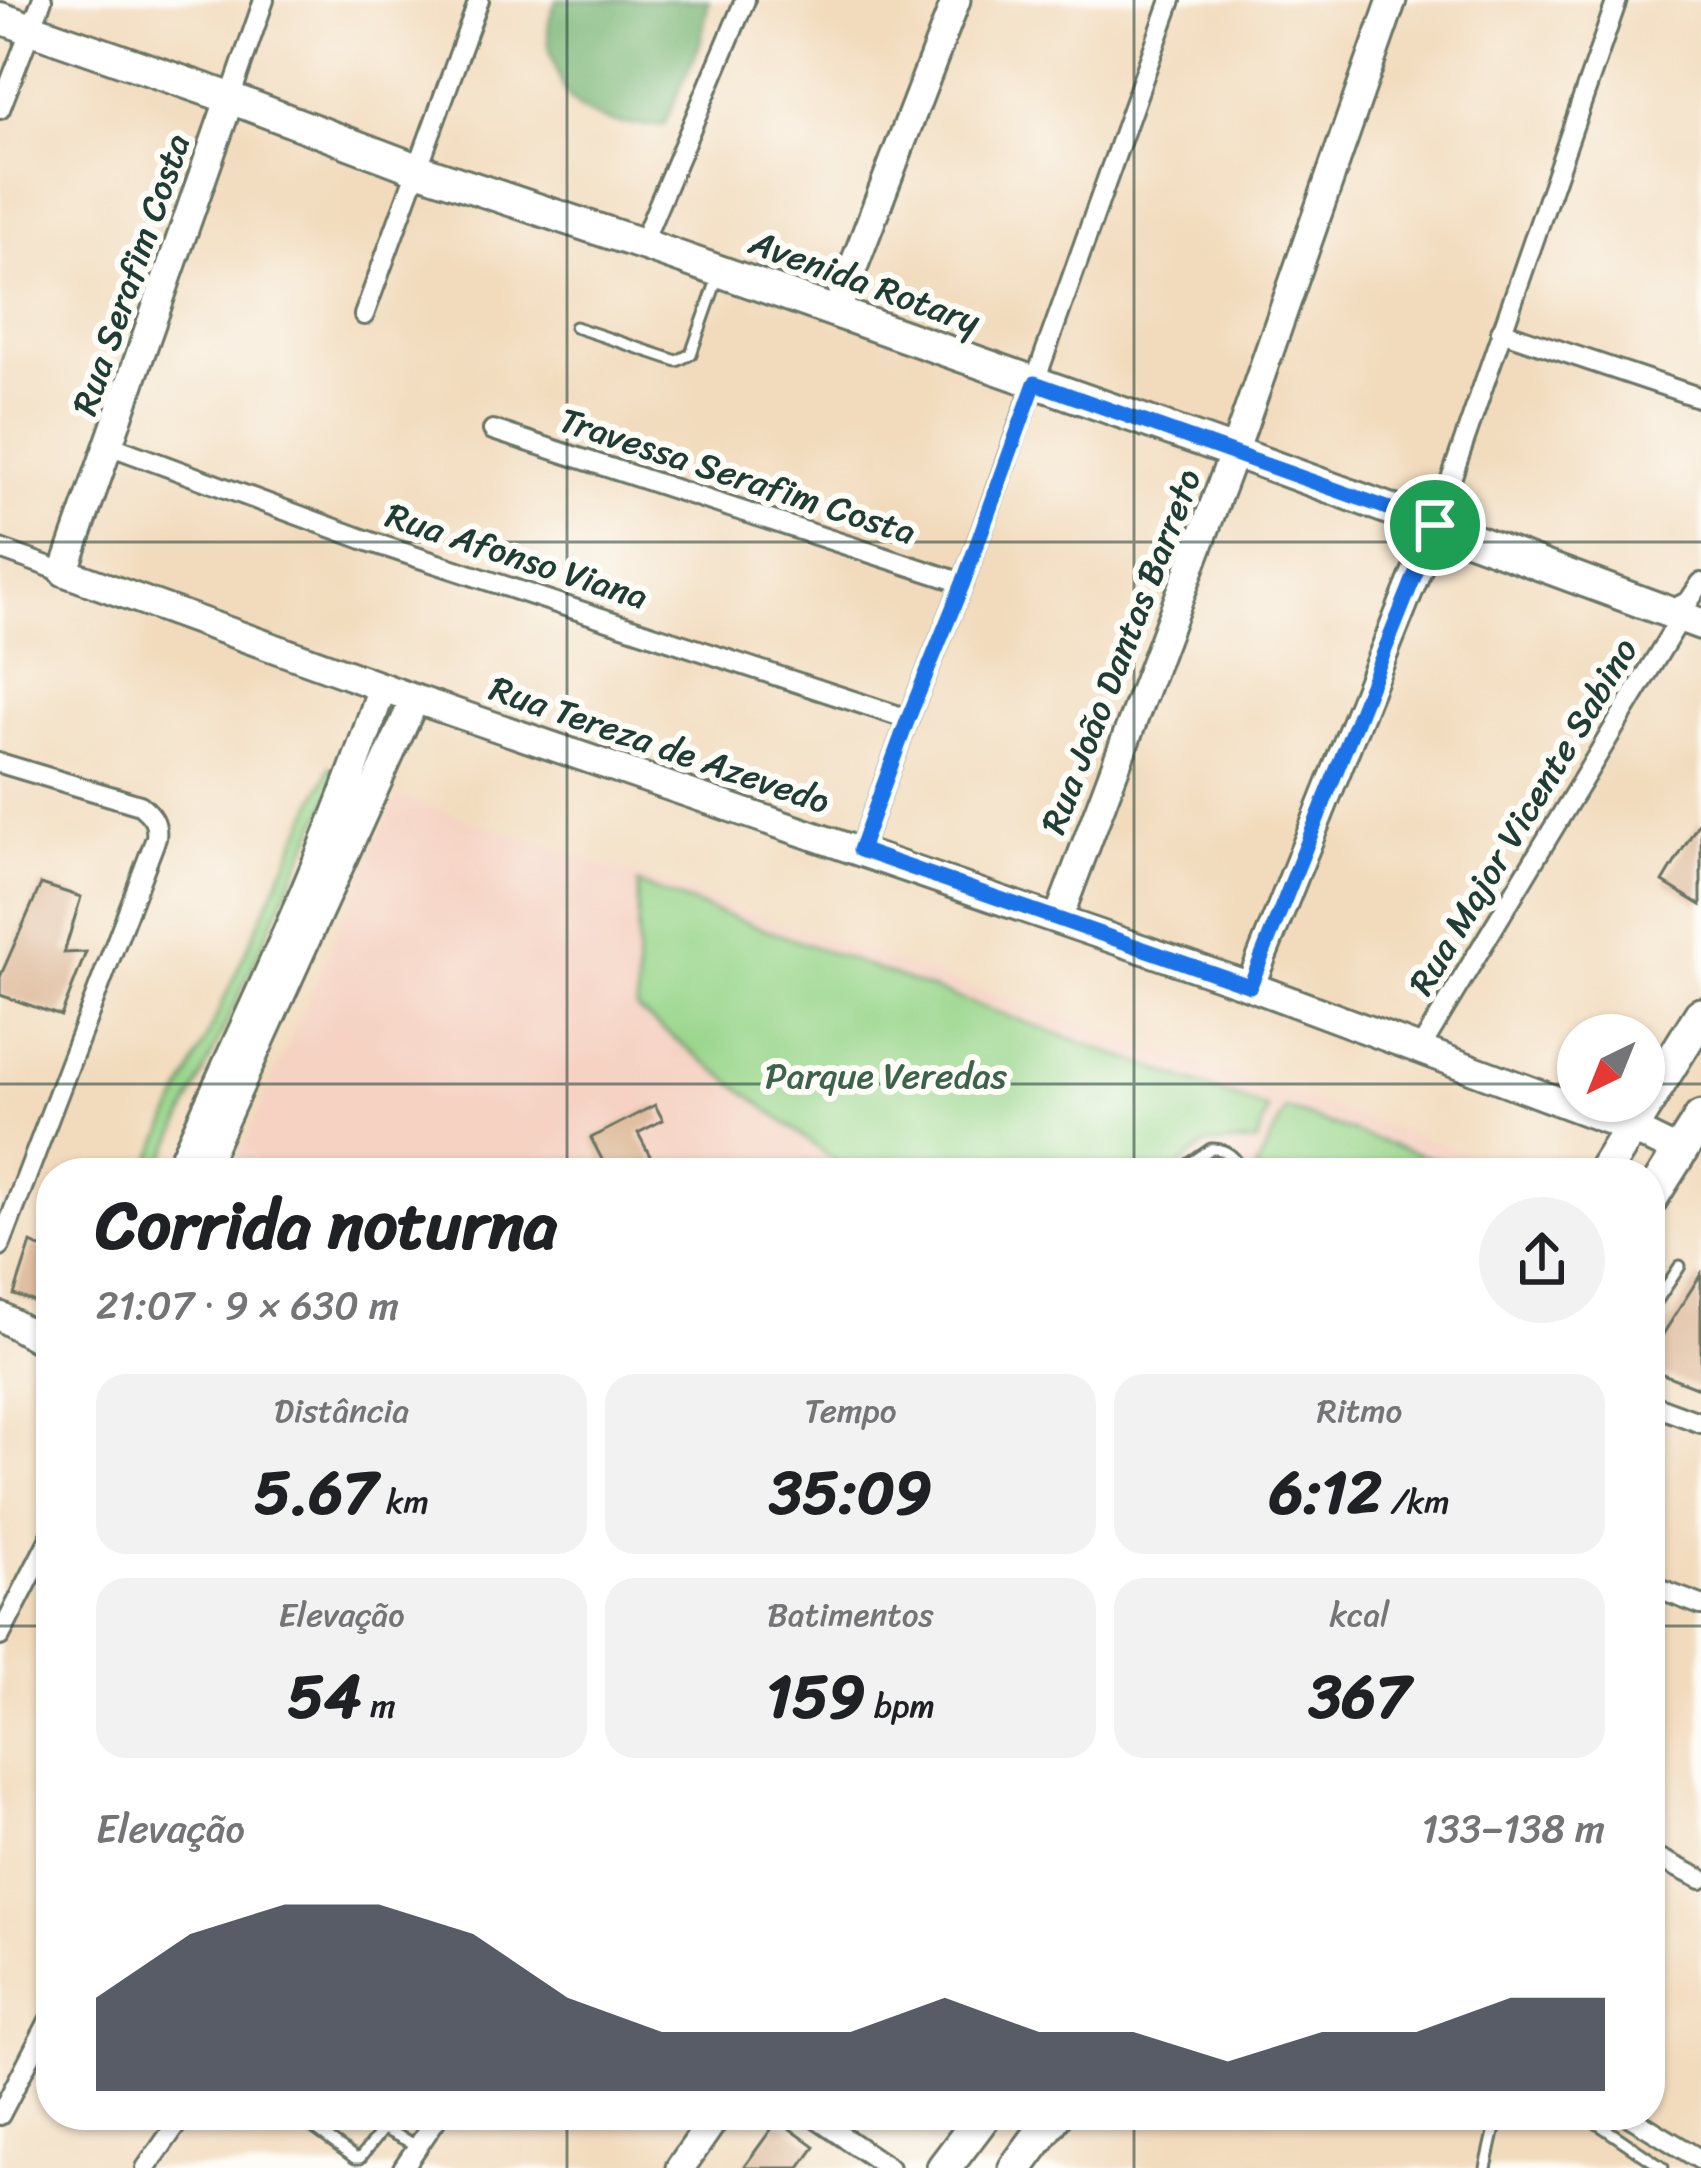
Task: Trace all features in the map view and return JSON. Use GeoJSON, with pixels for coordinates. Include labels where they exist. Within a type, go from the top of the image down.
{"type":"FeatureCollection","features":[{"type":"Feature","properties":{"kind":"highway"},"geometry":{"type":"LineString","coordinates":[[1612,1158],[1701,1015]]}},
{"type":"Feature","properties":{"kind":"highway"},"geometry":{"type":"LineString","coordinates":[[1665,1183],[1690,1156],[1701,1118]]}},
{"type":"Feature","properties":{"kind":"highway"},"geometry":{"type":"LineString","coordinates":[[944,2168],[973,2130]]}},
{"type":"Feature","properties":{"kind":"highway"},"geometry":{"type":"LineString","coordinates":[[1016,2168],[1044,2130]]}},
{"type":"Feature","properties":{"kind":"main road","name":"Avenida Rotary"},"geometry":{"type":"LineString","coordinates":[[0,18],[37,14],[230,98],[417,169],[1234,452],[1687,617]]}},
{"type":"Feature","properties":{"kind":"street","name":"Rua Serafim Costa"},"geometry":{"type":"LineString","coordinates":[[64,572],[264,0]]}},
{"type":"Feature","properties":{"kind":"street"},"geometry":{"type":"LineString","coordinates":[[364,315],[479,0]]}},
{"type":"Feature","properties":{"kind":"street"},"geometry":{"type":"LineString","coordinates":[[642,244],[745,0]]}},
{"type":"Feature","properties":{"kind":"street"},"geometry":{"type":"LineString","coordinates":[[836,312],[956,0]]}},
{"type":"Feature","properties":{"kind":"street"},"geometry":{"type":"LineString","coordinates":[[860,850],[963,583],[1171,0]]}},
{"type":"Feature","properties":{"kind":"street","name":"Rua João Dantas Barreto"},"geometry":{"type":"LineString","coordinates":[[1058,919],[1234,452],[1392,0]]}},
{"type":"Feature","properties":{"kind":"street"},"geometry":{"type":"LineString","coordinates":[[1250,986],[1435,525],[1617,0]]}},
{"type":"Feature","properties":{"kind":"street"},"geometry":{"type":"LineString","coordinates":[[0,109],[37,14]]}},
{"type":"Feature","properties":{"kind":"street"},"geometry":{"type":"LineString","coordinates":[[1501,331],[1701,398]]}},
{"type":"Feature","properties":{"kind":"street","name":"Travessa Serafim Costa"},"geometry":{"type":"LineString","coordinates":[[494,430],[963,583]]}},
{"type":"Feature","properties":{"kind":"street","name":"Rua Afonso Viana"},"geometry":{"type":"LineString","coordinates":[[109,445],[371,542],[908,719]]}},
{"type":"Feature","properties":{"kind":"street","name":"Rua Tereza de Azevedo"},"geometry":{"type":"LineString","coordinates":[[0,549],[416,699],[1250,986],[1630,1128],[1690,1156]]}},
{"type":"Feature","properties":{"kind":"street","name":"Rua Major Vicente Sabino"},"geometry":{"type":"LineString","coordinates":[[1687,617],[1689,601],[1701,586]]}},
{"type":"Feature","properties":{"kind":"street","name":"Rua Major Vicente Sabino"},"geometry":{"type":"LineString","coordinates":[[1420,1049],[1697,602],[1701,586]]}},
{"type":"Feature","properties":{"kind":"street"},"geometry":{"type":"LineString","coordinates":[[184,1158],[322,856],[382,687]]}},
{"type":"Feature","properties":{"kind":"street"},"geometry":{"type":"LineString","coordinates":[[207,1158],[416,699]]}},
{"type":"Feature","properties":{"kind":"street"},"geometry":{"type":"LineString","coordinates":[[0,763],[140,805],[155,822],[156,838],[0,1246]]}},
{"type":"Feature","properties":{"kind":"street"},"geometry":{"type":"LineString","coordinates":[[0,1316],[36,1337]]}},
{"type":"Feature","properties":{"kind":"street"},"geometry":{"type":"LineString","coordinates":[[1665,1410],[1701,1423]]}},
{"type":"Feature","properties":{"kind":"street"},"geometry":{"type":"LineString","coordinates":[[0,1636],[36,1565]]}},
{"type":"Feature","properties":{"kind":"street"},"geometry":{"type":"LineString","coordinates":[[1665,1592],[1701,1605]]}},
{"type":"Feature","properties":{"kind":"street"},"geometry":{"type":"LineString","coordinates":[[1665,1861],[1701,1879]]}},
{"type":"Feature","properties":{"kind":"street"},"geometry":{"type":"LineString","coordinates":[[0,2115],[36,2046]]}},
{"type":"Feature","properties":{"kind":"street"},"geometry":{"type":"LineString","coordinates":[[146,2168],[173,2130]]}},
{"type":"Feature","properties":{"kind":"street"},"geometry":{"type":"LineString","coordinates":[[403,2168],[429,2130]]}},
{"type":"Feature","properties":{"kind":"street"},"geometry":{"type":"LineString","coordinates":[[680,2168],[707,2130]]}},
{"type":"Feature","properties":{"kind":"street"},"geometry":{"type":"LineString","coordinates":[[833,2130],[889,2168]]}},
{"type":"Feature","properties":{"kind":"street"},"geometry":{"type":"LineString","coordinates":[[1652,2130],[1701,2160]]}},
{"type":"Feature","properties":{"kind":"lane"},"geometry":{"type":"LineString","coordinates":[[575,327],[677,361],[684,359],[691,354],[720,272]]}},
{"type":"Feature","properties":{"kind":"lane"},"geometry":{"type":"LineString","coordinates":[[1197,1158],[1211,1148],[1234,1158]]}},
{"type":"Feature","properties":{"kind":"lane"},"geometry":{"type":"LineString","coordinates":[[1665,1288],[1680,1266]]}},
{"type":"Feature","properties":{"kind":"lane"},"geometry":{"type":"LineString","coordinates":[[317,2130],[355,2158],[382,2130],[418,2146]]}},
{"type":"Feature","properties":{"kind":"lane"},"geometry":{"type":"LineString","coordinates":[[1486,2168],[1495,2130]]}},
{"type":"Feature","properties":{"kind":"lane"},"geometry":{"type":"LineString","coordinates":[[1607,2130],[1663,2168]]}},
{"type":"Feature","properties":{"kind":"shaded area"},"geometry":{"type":"Polygon","coordinates":[[[398,796],[1483,1158],[239,1158],[398,796]]]}},
{"type":"Feature","properties":{"kind":"green space"},"geometry":{"type":"Polygon","coordinates":[[[557,0],[709,0],[700,44],[664,125],[611,121],[574,103],[563,87],[550,48],[549,25],[557,0]]]}},
{"type":"Feature","properties":{"kind":"green space"},"geometry":{"type":"Polygon","coordinates":[[[330,767],[340,775],[165,1158],[152,1158],[330,767]]]}},
{"type":"Feature","properties":{"kind":"green space","name":"Parque Veredas"},"geometry":{"type":"Polygon","coordinates":[[[638,884],[1268,1109],[1257,1142],[1205,1145],[1189,1158],[831,1158],[637,1010],[638,884]]]}},
{"type":"Feature","properties":{"kind":"green space"},"geometry":{"type":"Polygon","coordinates":[[[1286,1109],[1430,1158],[1262,1158],[1286,1109]]]}},
{"type":"Feature","properties":{"kind":"building"},"geometry":{"type":"Polygon","coordinates":[[[1701,819],[1701,905],[1663,882],[1701,819]]]}},
{"type":"Feature","properties":{"kind":"building"},"geometry":{"type":"Polygon","coordinates":[[[41,884],[81,897],[64,953],[86,952],[61,1016],[0,995],[0,977],[41,884]]]}},
{"type":"Feature","properties":{"kind":"building"},"geometry":{"type":"Polygon","coordinates":[[[655,1105],[663,1120],[638,1133],[651,1158],[601,1158],[591,1138],[655,1105]]]}},
{"type":"Feature","properties":{"kind":"building"},"geometry":{"type":"Polygon","coordinates":[[[31,1243],[36,1246],[36,1302],[14,1295],[31,1243]]]}},
{"type":"Feature","properties":{"kind":"building"},"geometry":{"type":"Polygon","coordinates":[[[1701,1274],[1701,1389],[1665,1375],[1665,1331],[1701,1274]]]}},
{"type":"Feature","properties":{"kind":"building"},"geometry":{"type":"Polygon","coordinates":[[[771,2130],[792,2130],[815,2147],[800,2168],[743,2168],[771,2130]]]}},
{"type":"Feature","properties":{"kind":"route"},"geometry":{"type":"LineString","coordinates":[[1035,383],[1435,525],[1250,986],[860,850],[1035,383]]}}]}
